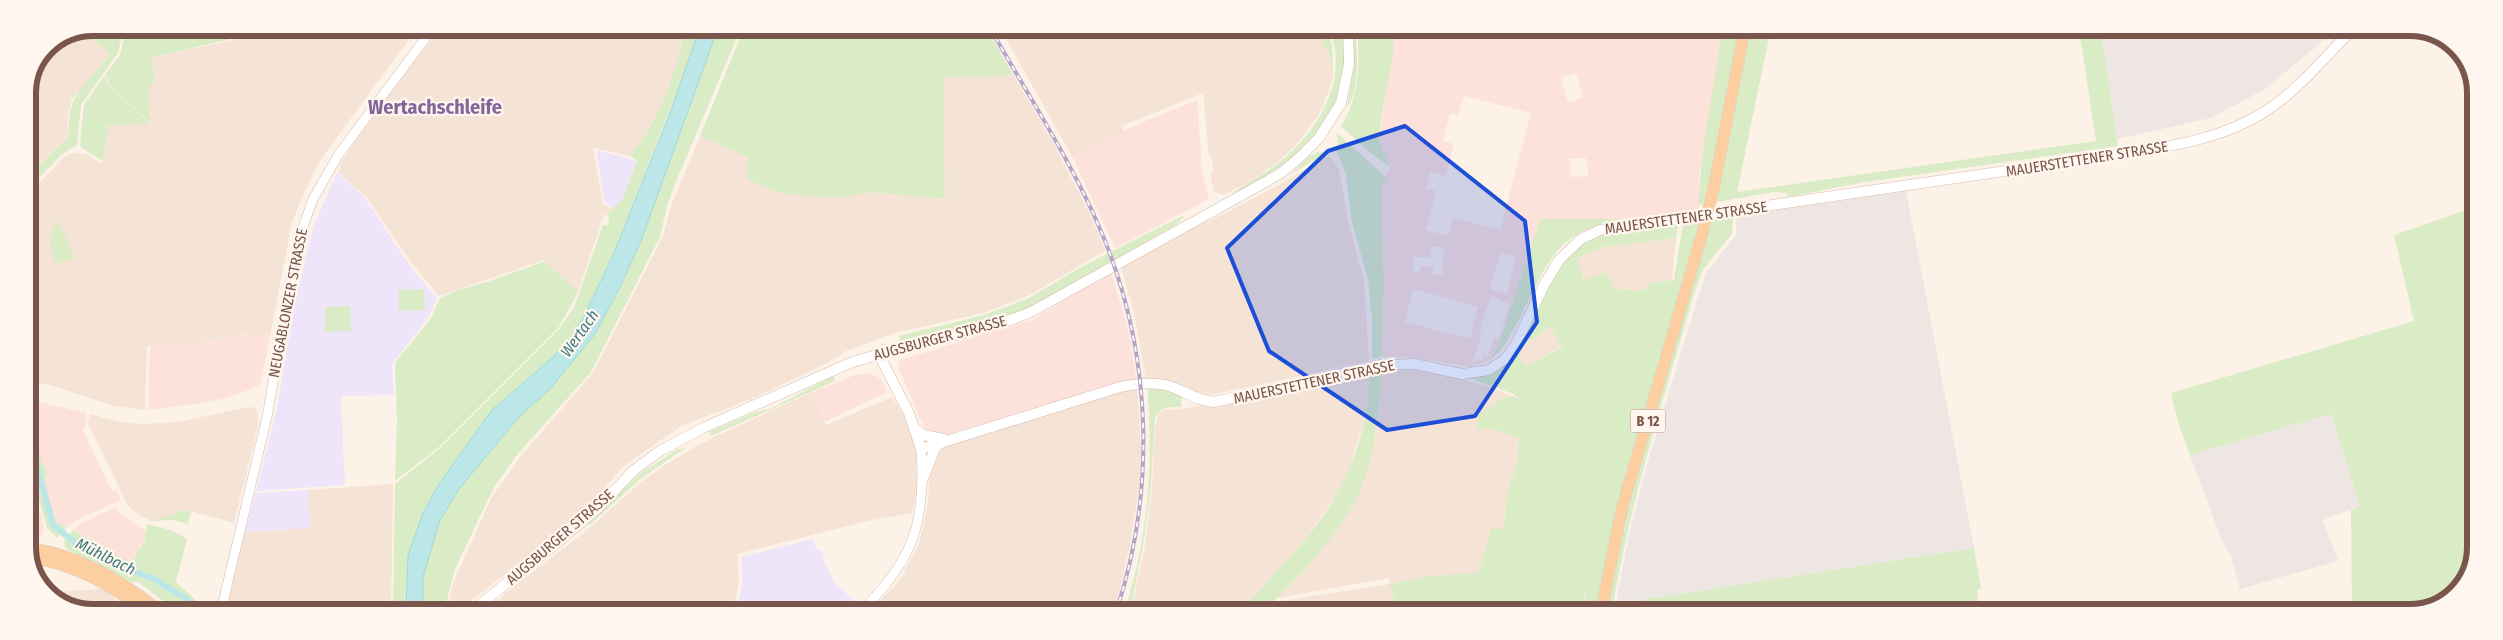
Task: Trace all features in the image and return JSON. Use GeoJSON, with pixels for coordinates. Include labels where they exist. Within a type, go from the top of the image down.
{"type":"FeatureCollection","features":[{"type":"Feature","properties":{"kind":"main road","name":"AUGSBURGER STRASSE"},"geometry":{"type":"LineString","coordinates":[[481,604],[598,508],[634,470],[660,451],[703,428],[785,390],[850,363],[878,354],[998,325],[1031,312],[1281,173],[1319,138],[1341,103],[1349,64],[1348,36]]}},
{"type":"Feature","properties":{"kind":"main road","name":"B 12"},"geometry":{"type":"LineString","coordinates":[[1603,604],[1622,508],[1703,231],[1743,36]]}},
{"type":"Feature","properties":{"kind":"main road","name":"MAUERSTETTENER STRASSE"},"geometry":{"type":"LineString","coordinates":[[921,449],[1083,397],[1135,385],[1164,385],[1199,399],[1214,402],[1380,365],[1414,364],[1462,374],[1489,370],[1506,359],[1515,346],[1544,285],[1559,260],[1581,239],[1600,230],[2122,154],[2194,141],[2260,115],[2287,95],[2346,36]]}},
{"type":"Feature","properties":{"kind":"main road"},"geometry":{"type":"LineString","coordinates":[[878,354],[909,413],[921,449]]}},
{"type":"Feature","properties":{"kind":"main road"},"geometry":{"type":"LineString","coordinates":[[914,427],[923,435],[944,441]]}},
{"type":"Feature","properties":{"kind":"main road"},"geometry":{"type":"LineString","coordinates":[[923,479],[935,448],[944,441]]}},
{"type":"Feature","properties":{"kind":"main road"},"geometry":{"type":"LineString","coordinates":[[36,550],[80,562],[132,590],[151,604]]}},
{"type":"Feature","properties":{"kind":"main road"},"geometry":{"type":"LineString","coordinates":[[38,559],[53,562],[89,576],[114,588],[137,604]]}},
{"type":"Feature","properties":{"kind":"street","name":"NEUGABLONZER STRASSE"},"geometry":{"type":"LineString","coordinates":[[223,604],[267,417],[287,301],[303,227],[312,199],[339,154],[427,36]]}},
{"type":"Feature","properties":{"kind":"street"},"geometry":{"type":"LineString","coordinates":[[868,604],[883,588],[907,554],[920,515],[923,479],[921,449]]}},
{"type":"Feature","properties":{"kind":"highlighted area"},"geometry":{"type":"Polygon","coordinates":[[[1405,126],[1525,221],[1537,322],[1475,416],[1387,430],[1269,351],[1227,248],[1328,151],[1405,126]]]}},
{"type":"Feature","properties":{"kind":"shaded area"},"geometry":{"type":"Polygon","coordinates":[[[97,36],[117,42],[105,60],[72,99],[67,119],[69,136],[36,169],[37,82],[46,61],[61,46],[82,37],[97,36]]]}},
{"type":"Feature","properties":{"kind":"shaded area"},"geometry":{"type":"Polygon","coordinates":[[[238,36],[412,36],[321,159],[304,193],[292,222],[270,336],[241,334],[220,340],[167,346],[147,346],[145,410],[114,406],[50,385],[36,383],[36,187],[64,157],[73,153],[86,154],[100,163],[103,161],[109,124],[151,124],[147,91],[155,81],[151,58],[233,40],[238,36]]]}},
{"type":"Feature","properties":{"kind":"shaded area"},"geometry":{"type":"Polygon","coordinates":[[[434,36],[683,36],[678,61],[665,97],[641,143],[630,156],[593,148],[603,204],[613,209],[604,215],[578,292],[544,260],[439,296],[413,265],[367,198],[338,172],[342,161],[374,114],[434,36]]]}},
{"type":"Feature","properties":{"kind":"shaded area"},"geometry":{"type":"Polygon","coordinates":[[[1004,36],[1322,36],[1321,43],[1328,51],[1333,72],[1332,81],[1322,109],[1298,143],[1278,162],[1252,180],[1224,195],[1214,192],[1210,173],[1213,172],[1212,157],[1209,157],[1203,93],[1122,126],[1124,132],[1073,158],[1004,36]]]}},
{"type":"Feature","properties":{"kind":"shaded area"},"geometry":{"type":"Polygon","coordinates":[[[1393,36],[1720,36],[1711,107],[1699,173],[1699,210],[1623,219],[1540,219],[1500,340],[1489,361],[1471,367],[1408,357],[1382,357],[1384,282],[1381,187],[1390,167],[1379,142],[1393,36]],[[1576,73],[1561,78],[1568,102],[1583,98],[1576,73]],[[1464,96],[1458,116],[1450,114],[1443,141],[1454,144],[1446,176],[1430,172],[1426,189],[1436,191],[1426,230],[1448,236],[1453,218],[1500,230],[1531,113],[1464,96]],[[1586,158],[1570,159],[1571,177],[1588,176],[1586,158]],[[1431,247],[1430,258],[1414,257],[1413,271],[1420,272],[1420,266],[1433,267],[1433,274],[1442,275],[1444,247],[1431,247]],[[1500,253],[1490,289],[1507,294],[1516,257],[1500,253]],[[1413,289],[1405,322],[1470,339],[1478,307],[1413,289]],[[1491,297],[1479,332],[1482,333],[1473,361],[1476,362],[1477,359],[1482,360],[1484,355],[1488,356],[1494,337],[1499,338],[1510,304],[1491,297]]]}},
{"type":"Feature","properties":{"kind":"shaded area"},"geometry":{"type":"Polygon","coordinates":[[[2102,36],[2329,36],[2265,89],[2211,118],[2117,139],[2102,36]]]}},
{"type":"Feature","properties":{"kind":"shaded area"},"geometry":{"type":"Polygon","coordinates":[[[1013,74],[1056,148],[1093,221],[1105,251],[1026,297],[983,313],[895,333],[846,351],[829,362],[754,398],[681,426],[624,466],[591,502],[553,536],[470,602],[451,604],[450,596],[453,583],[491,498],[520,457],[593,373],[663,236],[671,206],[700,136],[749,158],[822,197],[845,197],[870,192],[945,199],[944,77],[1006,76],[1013,74]]]}},
{"type":"Feature","properties":{"kind":"shaded area"},"geometry":{"type":"Polygon","coordinates":[[[1197,100],[1202,163],[1200,163],[1209,199],[1115,248],[1073,158],[1124,132],[1124,130],[1197,100]]]}},
{"type":"Feature","properties":{"kind":"shaded area"},"geometry":{"type":"Polygon","coordinates":[[[596,150],[637,161],[622,200],[614,208],[605,203],[596,150]]]}},
{"type":"Feature","properties":{"kind":"shaded area"},"geometry":{"type":"Polygon","coordinates":[[[1329,155],[1339,169],[1348,220],[1364,281],[1369,361],[1202,397],[1146,381],[1134,312],[1121,268],[1206,219],[1208,222],[1277,186],[1329,155]]]}},
{"type":"Feature","properties":{"kind":"shaded area"},"geometry":{"type":"Polygon","coordinates":[[[337,172],[365,198],[411,268],[437,298],[428,318],[392,364],[394,395],[341,396],[345,485],[256,491],[276,412],[295,304],[313,228],[337,172]]]}},
{"type":"Feature","properties":{"kind":"shaded area"},"geometry":{"type":"Polygon","coordinates":[[[1906,191],[1974,548],[1616,604],[1629,534],[1648,461],[1699,294],[1706,273],[1736,235],[1737,216],[1906,191]]]}},
{"type":"Feature","properties":{"kind":"shaded area"},"geometry":{"type":"Polygon","coordinates":[[[1676,238],[1672,280],[1653,282],[1645,289],[1638,291],[1614,288],[1584,280],[1575,259],[1604,247],[1676,238]]]}},
{"type":"Feature","properties":{"kind":"shaded area"},"geometry":{"type":"Polygon","coordinates":[[[1111,272],[1129,332],[1137,381],[1120,383],[946,435],[925,430],[898,367],[900,360],[1032,320],[1111,272]]]}},
{"type":"Feature","properties":{"kind":"shaded area"},"geometry":{"type":"Polygon","coordinates":[[[1550,326],[1562,346],[1526,366],[1517,350],[1550,326]]]}},
{"type":"Feature","properties":{"kind":"shaded area"},"geometry":{"type":"Polygon","coordinates":[[[241,334],[270,336],[261,382],[257,387],[226,398],[148,410],[150,346],[220,340],[241,334]]]}},
{"type":"Feature","properties":{"kind":"shaded area"},"geometry":{"type":"Polygon","coordinates":[[[1414,367],[1484,385],[1513,396],[1500,398],[1477,428],[1494,429],[1519,439],[1516,468],[1508,489],[1503,529],[1491,529],[1478,573],[1391,584],[1395,604],[1277,604],[1280,601],[1390,584],[1389,578],[1278,598],[1342,523],[1365,480],[1375,440],[1383,369],[1414,367]]]}},
{"type":"Feature","properties":{"kind":"shaded area"},"geometry":{"type":"Polygon","coordinates":[[[1369,371],[1368,400],[1362,428],[1350,468],[1341,488],[1299,548],[1246,604],[1133,604],[1145,546],[1152,485],[1155,428],[1159,413],[1164,410],[1183,409],[1369,371]]]}},
{"type":"Feature","properties":{"kind":"shaded area"},"geometry":{"type":"Polygon","coordinates":[[[869,373],[881,379],[887,392],[825,422],[812,392],[855,375],[869,373]]]}},
{"type":"Feature","properties":{"kind":"shaded area"},"geometry":{"type":"Polygon","coordinates":[[[1137,387],[1141,448],[1140,481],[1129,550],[1116,604],[877,604],[906,573],[904,572],[920,541],[928,503],[930,464],[937,450],[943,445],[1015,421],[1137,387]]]}},
{"type":"Feature","properties":{"kind":"shaded area"},"geometry":{"type":"Polygon","coordinates":[[[812,392],[826,425],[892,397],[903,414],[916,450],[917,489],[912,513],[867,521],[738,554],[739,583],[735,604],[496,604],[504,594],[585,532],[641,482],[668,463],[712,438],[812,392]]]}},
{"type":"Feature","properties":{"kind":"shaded area"},"geometry":{"type":"Polygon","coordinates":[[[36,401],[86,413],[85,427],[82,429],[112,491],[116,490],[121,500],[79,519],[67,527],[57,523],[47,497],[36,456],[36,401]]]}},
{"type":"Feature","properties":{"kind":"shaded area"},"geometry":{"type":"Polygon","coordinates":[[[249,407],[255,408],[258,413],[258,427],[234,523],[186,510],[151,521],[132,510],[126,502],[88,423],[90,414],[120,422],[145,424],[177,422],[249,407]]]}},
{"type":"Feature","properties":{"kind":"shaded area"},"geometry":{"type":"Polygon","coordinates":[[[2331,414],[2360,506],[2323,520],[2338,561],[2240,589],[2230,553],[2222,541],[2190,455],[2331,414]]]}},
{"type":"Feature","properties":{"kind":"shaded area"},"geometry":{"type":"Polygon","coordinates":[[[393,484],[391,604],[228,604],[245,532],[310,528],[308,490],[393,484]]]}},
{"type":"Feature","properties":{"kind":"shaded area"},"geometry":{"type":"Polygon","coordinates":[[[308,490],[310,528],[245,532],[255,493],[308,490]]]}},
{"type":"Feature","properties":{"kind":"shaded area"},"geometry":{"type":"Polygon","coordinates":[[[36,496],[44,528],[39,541],[36,541],[36,496]]]}},
{"type":"Feature","properties":{"kind":"shaded area"},"geometry":{"type":"Polygon","coordinates":[[[115,507],[120,513],[146,531],[143,542],[131,563],[73,530],[82,523],[115,507]]]}},
{"type":"Feature","properties":{"kind":"shaded area"},"geometry":{"type":"Polygon","coordinates":[[[813,539],[817,550],[821,549],[824,561],[835,583],[858,604],[738,604],[742,583],[741,557],[813,539]]]}},
{"type":"Feature","properties":{"kind":"shaded area"},"geometry":{"type":"Polygon","coordinates":[[[102,589],[111,593],[119,604],[82,603],[58,591],[102,589]]]}},
{"type":"Feature","properties":{"kind":"green space"},"geometry":{"type":"Polygon","coordinates":[[[122,36],[118,53],[81,105],[77,145],[61,155],[36,181],[36,169],[69,136],[71,109],[80,90],[110,54],[85,37],[122,36]]]}},
{"type":"Feature","properties":{"kind":"green space"},"geometry":{"type":"Polygon","coordinates":[[[125,36],[231,36],[227,40],[151,58],[155,81],[147,91],[151,124],[109,84],[105,75],[120,55],[125,36]]]}},
{"type":"Feature","properties":{"kind":"green space"},"geometry":{"type":"Polygon","coordinates":[[[683,36],[697,36],[614,253],[584,316],[572,336],[554,356],[491,412],[439,484],[423,513],[408,555],[406,604],[393,604],[395,484],[440,448],[560,328],[575,305],[603,225],[608,225],[609,217],[606,215],[622,200],[637,161],[630,156],[650,128],[658,112],[677,62],[683,36]]]}},
{"type":"Feature","properties":{"kind":"green space"},"geometry":{"type":"Polygon","coordinates":[[[715,36],[738,36],[675,184],[667,206],[660,237],[591,372],[517,455],[494,487],[455,569],[447,600],[442,602],[442,604],[423,604],[423,577],[440,520],[459,489],[518,418],[550,389],[595,334],[620,287],[641,241],[715,36]]]}},
{"type":"Feature","properties":{"kind":"green space"},"geometry":{"type":"Polygon","coordinates":[[[741,36],[991,36],[1013,74],[1006,76],[944,77],[945,199],[870,192],[845,197],[822,197],[776,192],[747,179],[749,158],[700,136],[741,36]]]}},
{"type":"Feature","properties":{"kind":"green space"},"geometry":{"type":"Polygon","coordinates":[[[1322,36],[1329,36],[1332,44],[1333,72],[1328,51],[1321,43],[1322,36]]]}},
{"type":"Feature","properties":{"kind":"green space"},"geometry":{"type":"Polygon","coordinates":[[[1332,36],[1344,36],[1345,55],[1339,95],[1334,108],[1319,132],[1289,162],[1230,196],[1292,152],[1317,121],[1333,85],[1336,66],[1335,47],[1332,36]]]}},
{"type":"Feature","properties":{"kind":"green space"},"geometry":{"type":"Polygon","coordinates":[[[1353,36],[1356,36],[1356,80],[1347,108],[1354,63],[1353,36]]]}},
{"type":"Feature","properties":{"kind":"green space"},"geometry":{"type":"Polygon","coordinates":[[[1357,36],[1394,36],[1393,56],[1381,118],[1379,142],[1390,167],[1367,150],[1341,126],[1352,103],[1355,91],[1357,36]]]}},
{"type":"Feature","properties":{"kind":"green space"},"geometry":{"type":"Polygon","coordinates":[[[1720,36],[1769,36],[1737,192],[2096,141],[2080,36],[2102,36],[2118,146],[1865,182],[1788,197],[1786,193],[1774,192],[1699,205],[1702,161],[1720,36]]]}},
{"type":"Feature","properties":{"kind":"green space"},"geometry":{"type":"Polygon","coordinates":[[[104,76],[108,84],[150,124],[109,125],[103,161],[83,149],[80,145],[84,105],[104,76]]]}},
{"type":"Feature","properties":{"kind":"green space"},"geometry":{"type":"Polygon","coordinates":[[[1337,133],[1387,178],[1381,187],[1384,282],[1382,357],[1372,359],[1372,319],[1368,280],[1351,218],[1346,174],[1336,150],[1338,146],[1337,133]]]}},
{"type":"Feature","properties":{"kind":"green space"},"geometry":{"type":"Polygon","coordinates":[[[1318,152],[1326,153],[1321,157],[1285,178],[1311,155],[1318,152]]]}},
{"type":"Feature","properties":{"kind":"green space"},"geometry":{"type":"Polygon","coordinates":[[[2467,210],[2466,558],[2453,584],[2445,592],[2428,601],[2410,604],[2352,604],[2351,510],[2360,506],[2331,414],[2190,455],[2178,422],[2171,393],[2414,321],[2394,235],[2467,210]]]}},
{"type":"Feature","properties":{"kind":"green space"},"geometry":{"type":"Polygon","coordinates":[[[1182,216],[1184,217],[1174,226],[1029,308],[997,320],[900,341],[899,336],[984,315],[1027,299],[1085,265],[1182,216]]]}},
{"type":"Feature","properties":{"kind":"green space"},"geometry":{"type":"Polygon","coordinates":[[[1733,217],[1732,234],[1702,271],[1694,294],[1659,412],[1638,492],[1613,604],[1605,604],[1616,547],[1707,231],[1697,232],[1599,604],[1585,604],[1586,585],[1584,604],[1395,604],[1390,584],[1433,576],[1478,573],[1491,529],[1503,529],[1508,489],[1516,468],[1519,439],[1494,429],[1477,429],[1479,413],[1495,405],[1500,398],[1513,396],[1523,401],[1511,393],[1466,377],[1498,368],[1539,296],[1564,260],[1577,246],[1597,233],[1619,229],[1678,224],[1676,238],[1604,247],[1576,259],[1584,280],[1607,272],[1614,288],[1638,291],[1645,289],[1652,282],[1674,280],[1683,224],[1733,217]],[[1550,327],[1517,350],[1526,366],[1562,347],[1550,327]]]}},
{"type":"Feature","properties":{"kind":"green space"},"geometry":{"type":"Polygon","coordinates":[[[1540,219],[1623,219],[1581,232],[1556,253],[1537,283],[1506,342],[1489,361],[1500,340],[1540,219]]]}},
{"type":"Feature","properties":{"kind":"green space"},"geometry":{"type":"Polygon","coordinates":[[[58,220],[75,258],[56,264],[52,252],[51,236],[58,220]]]}},
{"type":"Feature","properties":{"kind":"green space"},"geometry":{"type":"Polygon","coordinates":[[[545,261],[578,292],[559,327],[439,447],[395,481],[397,420],[395,364],[397,360],[430,320],[440,298],[458,290],[490,281],[545,261]]]}},
{"type":"Feature","properties":{"kind":"green space"},"geometry":{"type":"Polygon","coordinates":[[[424,289],[425,310],[399,311],[398,290],[424,289]]]}},
{"type":"Feature","properties":{"kind":"green space"},"geometry":{"type":"Polygon","coordinates":[[[350,306],[351,331],[325,332],[325,307],[350,306]]]}},
{"type":"Feature","properties":{"kind":"green space"},"geometry":{"type":"Polygon","coordinates":[[[1383,369],[1375,438],[1369,466],[1358,496],[1335,532],[1291,585],[1271,604],[1245,604],[1297,549],[1331,504],[1344,480],[1362,430],[1367,402],[1369,371],[1383,369]]]}},
{"type":"Feature","properties":{"kind":"green space"},"geometry":{"type":"Polygon","coordinates":[[[833,376],[835,381],[711,436],[709,432],[756,412],[770,409],[833,376]]]}},
{"type":"Feature","properties":{"kind":"green space"},"geometry":{"type":"Polygon","coordinates":[[[1147,386],[1155,386],[1182,395],[1181,407],[1162,409],[1155,419],[1151,485],[1143,546],[1132,604],[1126,604],[1139,557],[1144,529],[1149,472],[1147,386]]]}},
{"type":"Feature","properties":{"kind":"green space"},"geometry":{"type":"Polygon","coordinates":[[[36,446],[48,476],[42,481],[57,523],[67,527],[57,538],[47,528],[36,489],[36,446]]]}},
{"type":"Feature","properties":{"kind":"green space"},"geometry":{"type":"Polygon","coordinates":[[[685,448],[639,480],[590,525],[588,523],[638,475],[678,449],[685,448]]]}},
{"type":"Feature","properties":{"kind":"green space"},"geometry":{"type":"Polygon","coordinates":[[[186,510],[191,511],[188,524],[173,520],[151,521],[186,510]]]}},
{"type":"Feature","properties":{"kind":"green space"},"geometry":{"type":"Polygon","coordinates":[[[147,524],[171,530],[187,539],[176,582],[200,604],[168,604],[138,582],[132,582],[65,548],[64,541],[73,530],[131,563],[144,542],[147,524]]]}},
{"type":"Feature","properties":{"kind":"green space"},"geometry":{"type":"Polygon","coordinates":[[[1974,548],[1981,588],[1977,590],[1978,604],[1616,604],[1974,548]]]}},
{"type":"Feature","properties":{"kind":"water","name":"Wertach"},"geometry":{"type":"Polygon","coordinates":[[[697,36],[715,36],[641,241],[620,287],[595,334],[550,389],[518,418],[459,489],[440,520],[423,577],[423,604],[406,604],[408,555],[423,513],[439,484],[491,411],[554,356],[572,336],[584,316],[614,253],[668,118],[697,36]]]}},
{"type":"Feature","properties":{"kind":"waterway","name":"Mühlbach"},"geometry":{"type":"LineString","coordinates":[[36,462],[53,525],[76,543],[128,569],[154,579],[192,604]]}},
{"type":"Feature","properties":{"kind":"railway"},"geometry":{"type":"LineString","coordinates":[[995,36],[1066,160],[1093,214],[1121,286],[1132,331],[1140,378],[1143,425],[1142,473],[1138,520],[1129,566],[1118,604]]}},
{"type":"Feature","properties":{"kind":"district","name":"Wertachschleife"},"geometry":{"type":"Point","coordinates":[435,107]}}]}
